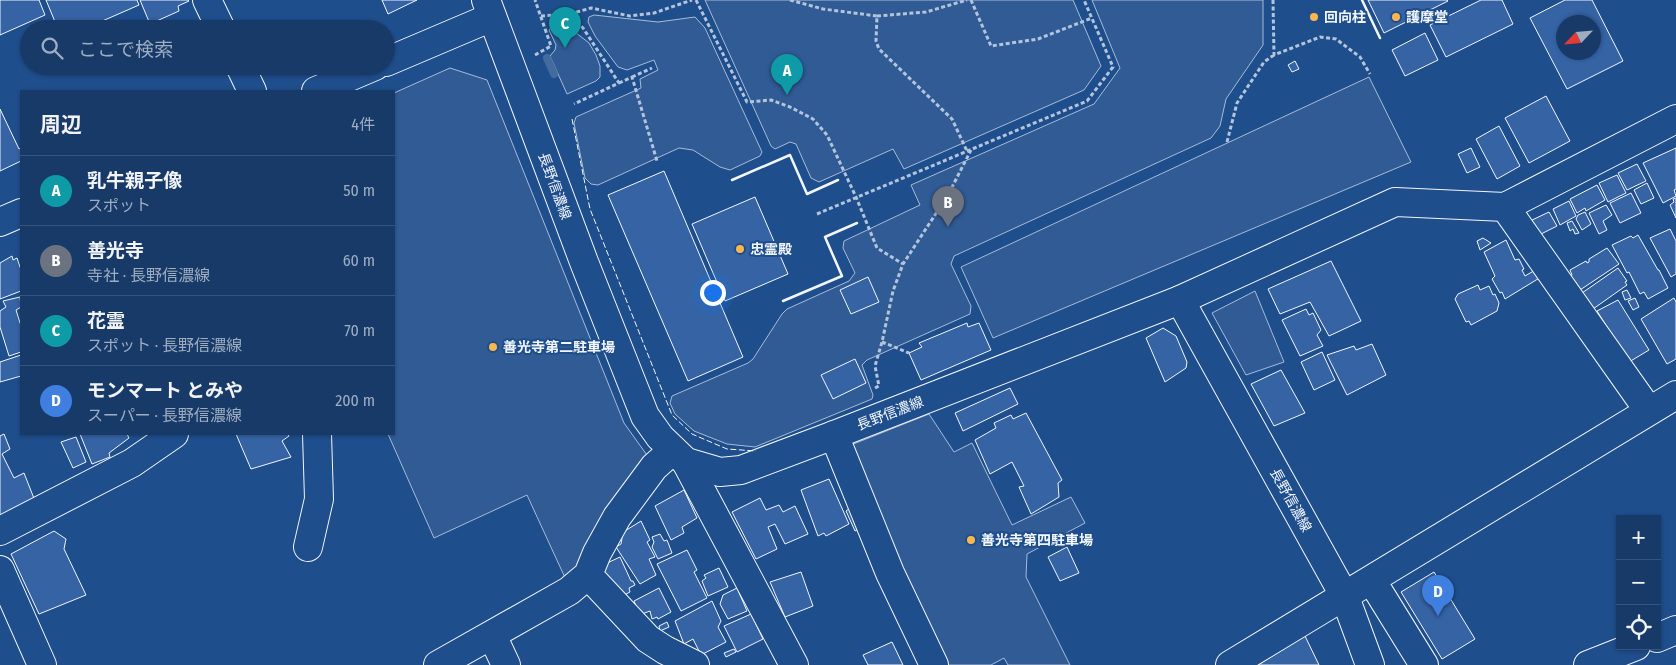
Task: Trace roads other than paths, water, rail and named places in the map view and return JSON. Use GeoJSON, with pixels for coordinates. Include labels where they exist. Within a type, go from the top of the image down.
{"type":"FeatureCollection","features":[{"type":"Feature","properties":{"kind":"street"},"geometry":{"type":"LineString","coordinates":[[207,0],[217,20]]}},
{"type":"Feature","properties":{"kind":"street"},"geometry":{"type":"LineString","coordinates":[[395,57],[489,8]]}},
{"type":"Feature","properties":{"kind":"street","name":"長野信濃線"},"geometry":{"type":"LineString","coordinates":[[489,8],[584,262],[645,416],[660,437],[680,456],[720,472],[741,470],[834,436],[1180,300],[1344,597],[1370,665]]}},
{"type":"Feature","properties":{"kind":"street"},"geometry":{"type":"LineString","coordinates":[[244,75],[252,90]]}},
{"type":"Feature","properties":{"kind":"street"},"geometry":{"type":"LineString","coordinates":[[318,90],[354,75]]}},
{"type":"Feature","properties":{"kind":"street"},"geometry":{"type":"LineString","coordinates":[[1180,300],[1395,202],[1505,207],[1676,119]]}},
{"type":"Feature","properties":{"kind":"street"},"geometry":{"type":"LineString","coordinates":[[1505,207],[1649,411]]}},
{"type":"Feature","properties":{"kind":"street"},"geometry":{"type":"LineString","coordinates":[[0,222],[20,213]]}},
{"type":"Feature","properties":{"kind":"street"},"geometry":{"type":"LineString","coordinates":[[1230,665],[1372,581],[1676,395]]}},
{"type":"Feature","properties":{"kind":"street"},"geometry":{"type":"LineString","coordinates":[[0,531],[132,463],[173,435]]}},
{"type":"Feature","properties":{"kind":"street"},"geometry":{"type":"LineString","coordinates":[[308,547],[320,499],[317,435]]}},
{"type":"Feature","properties":{"kind":"street"},"geometry":{"type":"LineString","coordinates":[[834,436],[890,573],[934,665]]}},
{"type":"Feature","properties":{"kind":"street"},"geometry":{"type":"LineString","coordinates":[[438,665],[569,591],[588,575],[597,553],[617,517],[654,467],[680,456],[794,665]]}},
{"type":"Feature","properties":{"kind":"street"},"geometry":{"type":"LineString","coordinates":[[0,570],[42,665]]}},
{"type":"Feature","properties":{"kind":"street"},"geometry":{"type":"LineString","coordinates":[[588,575],[648,639],[695,665]]}},
{"type":"Feature","properties":{"kind":"street"},"geometry":{"type":"LineString","coordinates":[[1372,581],[1424,665]]}},
{"type":"Feature","properties":{"kind":"street"},"geometry":{"type":"LineString","coordinates":[[1661,636],[1676,630]]}},
{"type":"Feature","properties":{"kind":"street"},"geometry":{"type":"LineString","coordinates":[[492,635],[506,665]]}},
{"type":"Feature","properties":{"kind":"street"},"geometry":{"type":"LineString","coordinates":[[1588,665],[1626,650]]}},
{"type":"Feature","properties":{"kind":"waterway"},"geometry":{"type":"LineString","coordinates":[[547,58],[554,74]]}},
{"type":"Feature","properties":{"kind":"place","name":"回向柱"},"geometry":{"type":"Point","coordinates":[1314,17]}},
{"type":"Feature","properties":{"kind":"place","name":"護摩堂"},"geometry":{"type":"Point","coordinates":[1396,17]}},
{"type":"Feature","properties":{"kind":"place","name":"花霊"},"geometry":{"type":"Point","coordinates":[565,48]}},
{"type":"Feature","properties":{"kind":"place","name":"乳牛親子像"},"geometry":{"type":"Point","coordinates":[787,95]}},
{"type":"Feature","properties":{"kind":"place","name":"善光寺"},"geometry":{"type":"Point","coordinates":[948,227]}},
{"type":"Feature","properties":{"kind":"place","name":"忠霊殿"},"geometry":{"type":"Point","coordinates":[740,249]}},
{"type":"Feature","properties":{"kind":"place","name":"善光寺第二駐車場"},"geometry":{"type":"Point","coordinates":[493,347]}},
{"type":"Feature","properties":{"kind":"place","name":"善光寺第四駐車場"},"geometry":{"type":"Point","coordinates":[971,540]}},
{"type":"Feature","properties":{"kind":"place","name":"モンマート とみや"},"geometry":{"type":"Point","coordinates":[1438,616]}}]}
